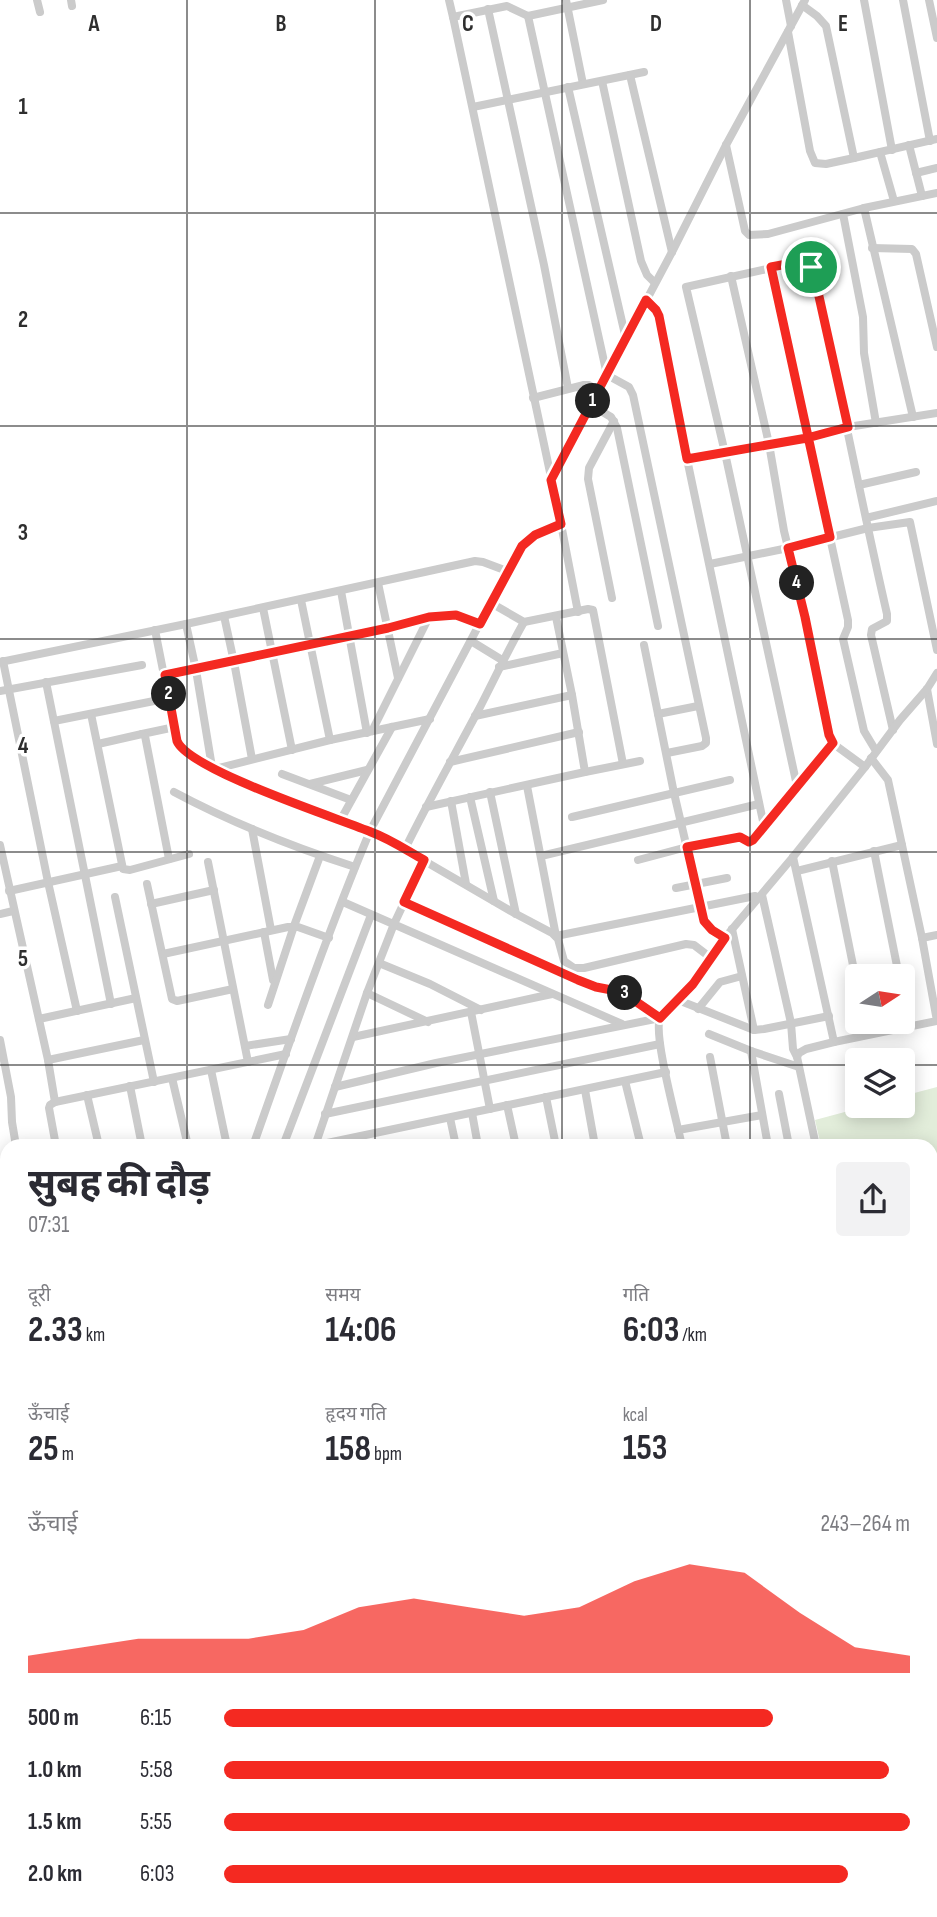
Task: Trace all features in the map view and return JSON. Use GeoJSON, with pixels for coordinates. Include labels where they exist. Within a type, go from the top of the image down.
{"type":"FeatureCollection","features":[{"type":"Feature","properties":{"kind":"street"},"geometry":{"type":"LineString","coordinates":[[37,0],[40,12]]}},
{"type":"Feature","properties":{"kind":"street"},"geometry":{"type":"LineString","coordinates":[[449,0],[578,612]]}},
{"type":"Feature","properties":{"kind":"street"},"geometry":{"type":"LineString","coordinates":[[453,17],[507,6],[528,16],[566,4],[603,0]]}},
{"type":"Feature","properties":{"kind":"street"},"geometry":{"type":"LineString","coordinates":[[786,0],[811,158],[820,164],[854,159],[933,140],[903,0]]}},
{"type":"Feature","properties":{"kind":"street"},"geometry":{"type":"LineString","coordinates":[[863,0],[892,150]]}},
{"type":"Feature","properties":{"kind":"street"},"geometry":{"type":"LineString","coordinates":[[929,0],[937,38]]}},
{"type":"Feature","properties":{"kind":"street"},"geometry":{"type":"LineString","coordinates":[[551,480],[726,145],[804,3],[826,26],[854,159]]}},
{"type":"Feature","properties":{"kind":"street"},"geometry":{"type":"LineString","coordinates":[[566,4],[583,84]]}},
{"type":"Feature","properties":{"kind":"street"},"geometry":{"type":"LineString","coordinates":[[488,9],[568,388]]}},
{"type":"Feature","properties":{"kind":"street"},"geometry":{"type":"LineString","coordinates":[[528,16],[607,375],[629,387],[633,395],[706,738],[704,745],[667,753]]}},
{"type":"Feature","properties":{"kind":"street"},"geometry":{"type":"LineString","coordinates":[[473,107],[645,72]]}},
{"type":"Feature","properties":{"kind":"street"},"geometry":{"type":"LineString","coordinates":[[629,75],[672,252]]}},
{"type":"Feature","properties":{"kind":"street"},"geometry":{"type":"LineString","coordinates":[[602,80],[641,261],[647,275],[655,283]]}},
{"type":"Feature","properties":{"kind":"street"},"geometry":{"type":"LineString","coordinates":[[568,87],[626,339]]}},
{"type":"Feature","properties":{"kind":"street"},"geometry":{"type":"LineString","coordinates":[[726,145],[745,231],[749,235],[768,234],[864,208],[937,193]]}},
{"type":"Feature","properties":{"kind":"street"},"geometry":{"type":"LineString","coordinates":[[909,145],[922,196]]}},
{"type":"Feature","properties":{"kind":"street"},"geometry":{"type":"LineString","coordinates":[[880,152],[894,201]]}},
{"type":"Feature","properties":{"kind":"street"},"geometry":{"type":"LineString","coordinates":[[916,173],[937,168]]}},
{"type":"Feature","properties":{"kind":"street"},"geometry":{"type":"LineString","coordinates":[[864,208],[912,417]]}},
{"type":"Feature","properties":{"kind":"street"},"geometry":{"type":"LineString","coordinates":[[843,214],[863,317],[864,353],[876,423]]}},
{"type":"Feature","properties":{"kind":"street"},"geometry":{"type":"LineString","coordinates":[[872,248],[912,249],[937,347]]}},
{"type":"Feature","properties":{"kind":"street"},"geometry":{"type":"LineString","coordinates":[[797,786],[686,287],[803,261],[808,262],[811,267],[848,427],[887,618],[886,623],[872,629],[871,635],[893,730]]}},
{"type":"Feature","properties":{"kind":"street"},"geometry":{"type":"LineString","coordinates":[[771,267],[848,620],[843,639],[864,731],[888,780],[922,938],[937,1021],[915,1025]]}},
{"type":"Feature","properties":{"kind":"street"},"geometry":{"type":"LineString","coordinates":[[731,276],[829,735],[833,743],[865,767]]}},
{"type":"Feature","properties":{"kind":"street"},"geometry":{"type":"LineString","coordinates":[[646,300],[659,316],[764,826]]}},
{"type":"Feature","properties":{"kind":"street"},"geometry":{"type":"LineString","coordinates":[[533,398],[587,385],[598,391]]}},
{"type":"Feature","properties":{"kind":"street"},"geometry":{"type":"LineString","coordinates":[[591,405],[611,417],[617,428],[657,626]]}},
{"type":"Feature","properties":{"kind":"street"},"geometry":{"type":"LineString","coordinates":[[687,459],[807,438],[848,427],[937,413]]}},
{"type":"Feature","properties":{"kind":"street"},"geometry":{"type":"LineString","coordinates":[[612,598],[588,479],[589,468],[614,421]]}},
{"type":"Feature","properties":{"kind":"street"},"geometry":{"type":"LineString","coordinates":[[859,485],[916,472]]}},
{"type":"Feature","properties":{"kind":"street"},"geometry":{"type":"LineString","coordinates":[[866,518],[937,501]]}},
{"type":"Feature","properties":{"kind":"street"},"geometry":{"type":"LineString","coordinates":[[710,564],[868,528],[910,522],[937,650]]}},
{"type":"Feature","properties":{"kind":"street"},"geometry":{"type":"LineString","coordinates":[[256,1139],[291,1039],[370,831],[518,551],[530,537],[561,524]]}},
{"type":"Feature","properties":{"kind":"street"},"geometry":{"type":"LineString","coordinates":[[77,1011],[5,690],[2,661],[186,625],[475,561],[507,571]]}},
{"type":"Feature","properties":{"kind":"street"},"geometry":{"type":"LineString","coordinates":[[378,583],[398,678]]}},
{"type":"Feature","properties":{"kind":"street"},"geometry":{"type":"LineString","coordinates":[[341,591],[369,732]]}},
{"type":"Feature","properties":{"kind":"street"},"geometry":{"type":"LineString","coordinates":[[301,600],[330,740]]}},
{"type":"Feature","properties":{"kind":"street"},"geometry":{"type":"LineString","coordinates":[[491,603],[524,622],[588,609],[594,612],[623,764]]}},
{"type":"Feature","properties":{"kind":"street"},"geometry":{"type":"LineString","coordinates":[[263,608],[292,750]]}},
{"type":"Feature","properties":{"kind":"street"},"geometry":{"type":"LineString","coordinates":[[165,675],[234,662],[429,617],[456,615],[480,624]]}},
{"type":"Feature","properties":{"kind":"street"},"geometry":{"type":"LineString","coordinates":[[224,616],[252,759]]}},
{"type":"Feature","properties":{"kind":"street"},"geometry":{"type":"LineString","coordinates":[[369,732],[429,617]]}},
{"type":"Feature","properties":{"kind":"street"},"geometry":{"type":"LineString","coordinates":[[556,617],[586,772]]}},
{"type":"Feature","properties":{"kind":"street"},"geometry":{"type":"LineString","coordinates":[[405,849],[524,622]]}},
{"type":"Feature","properties":{"kind":"street"},"geometry":{"type":"LineString","coordinates":[[186,625],[214,768]]}},
{"type":"Feature","properties":{"kind":"street"},"geometry":{"type":"LineString","coordinates":[[155,630],[177,741],[181,749],[266,792],[370,831],[556,936],[759,895]]}},
{"type":"Feature","properties":{"kind":"street"},"geometry":{"type":"LineString","coordinates":[[471,640],[501,663],[564,653]]}},
{"type":"Feature","properties":{"kind":"street"},"geometry":{"type":"LineString","coordinates":[[644,645],[674,793],[706,924],[725,938]]}},
{"type":"Feature","properties":{"kind":"street"},"geometry":{"type":"LineString","coordinates":[[5,690],[142,665]]}},
{"type":"Feature","properties":{"kind":"street"},"geometry":{"type":"LineString","coordinates":[[680,1139],[660,1044],[657,1024],[660,1018],[693,984],[732,929],[793,857],[937,673]]}},
{"type":"Feature","properties":{"kind":"street"},"geometry":{"type":"LineString","coordinates":[[46,682],[111,1004]]}},
{"type":"Feature","properties":{"kind":"street"},"geometry":{"type":"LineString","coordinates":[[927,689],[935,720],[937,744]]}},
{"type":"Feature","properties":{"kind":"street"},"geometry":{"type":"LineString","coordinates":[[475,716],[572,695]]}},
{"type":"Feature","properties":{"kind":"street"},"geometry":{"type":"LineString","coordinates":[[54,721],[169,698]]}},
{"type":"Feature","properties":{"kind":"street"},"geometry":{"type":"LineString","coordinates":[[658,714],[698,706]]}},
{"type":"Feature","properties":{"kind":"street"},"geometry":{"type":"LineString","coordinates":[[91,713],[122,866],[130,870],[189,854]]}},
{"type":"Feature","properties":{"kind":"street"},"geometry":{"type":"LineString","coordinates":[[214,768],[430,719]]}},
{"type":"Feature","properties":{"kind":"street"},"geometry":{"type":"LineString","coordinates":[[98,744],[175,727]]}},
{"type":"Feature","properties":{"kind":"street"},"geometry":{"type":"LineString","coordinates":[[340,821],[392,727]]}},
{"type":"Feature","properties":{"kind":"street"},"geometry":{"type":"LineString","coordinates":[[450,762],[579,732]]}},
{"type":"Feature","properties":{"kind":"street"},"geometry":{"type":"LineString","coordinates":[[142,734],[145,736],[169,859]]}},
{"type":"Feature","properties":{"kind":"street"},"geometry":{"type":"LineString","coordinates":[[638,860],[740,837],[749,842],[753,840],[833,743]]}},
{"type":"Feature","properties":{"kind":"street"},"geometry":{"type":"LineString","coordinates":[[426,807],[640,761]]}},
{"type":"Feature","properties":{"kind":"street"},"geometry":{"type":"LineString","coordinates":[[310,784],[368,770]]}},
{"type":"Feature","properties":{"kind":"street"},"geometry":{"type":"LineString","coordinates":[[282,774],[351,800]]}},
{"type":"Feature","properties":{"kind":"street"},"geometry":{"type":"LineString","coordinates":[[572,817],[730,780]]}},
{"type":"Feature","properties":{"kind":"street"},"geometry":{"type":"LineString","coordinates":[[527,786],[556,936],[564,961],[576,968],[686,944],[697,947],[711,958]]}},
{"type":"Feature","properties":{"kind":"street"},"geometry":{"type":"LineString","coordinates":[[174,792],[223,817],[320,856],[355,867]]}},
{"type":"Feature","properties":{"kind":"street"},"geometry":{"type":"LineString","coordinates":[[490,792],[516,914]]}},
{"type":"Feature","properties":{"kind":"street"},"geometry":{"type":"LineString","coordinates":[[470,797],[494,901]]}},
{"type":"Feature","properties":{"kind":"street"},"geometry":{"type":"LineString","coordinates":[[451,801],[466,884]]}},
{"type":"Feature","properties":{"kind":"street"},"geometry":{"type":"LineString","coordinates":[[541,856],[759,804]]}},
{"type":"Feature","properties":{"kind":"street"},"geometry":{"type":"LineString","coordinates":[[252,829],[274,983]]}},
{"type":"Feature","properties":{"kind":"street"},"geometry":{"type":"LineString","coordinates":[[0,845],[55,1102]]}},
{"type":"Feature","properties":{"kind":"street"},"geometry":{"type":"LineString","coordinates":[[797,871],[902,845]]}},
{"type":"Feature","properties":{"kind":"street"},"geometry":{"type":"LineString","coordinates":[[874,851],[897,964]]}},
{"type":"Feature","properties":{"kind":"street"},"geometry":{"type":"LineString","coordinates":[[268,1005],[320,856]]}},
{"type":"Feature","properties":{"kind":"street"},"geometry":{"type":"LineString","coordinates":[[793,857],[834,1042]]}},
{"type":"Feature","properties":{"kind":"street"},"geometry":{"type":"LineString","coordinates":[[316,1139],[367,993],[394,924],[424,860]]}},
{"type":"Feature","properties":{"kind":"street"},"geometry":{"type":"LineString","coordinates":[[832,861],[853,964]]}},
{"type":"Feature","properties":{"kind":"street"},"geometry":{"type":"LineString","coordinates":[[208,862],[248,1062]]}},
{"type":"Feature","properties":{"kind":"street"},"geometry":{"type":"LineString","coordinates":[[9,891],[122,866]]}},
{"type":"Feature","properties":{"kind":"street"},"geometry":{"type":"LineString","coordinates":[[676,888],[727,878]]}},
{"type":"Feature","properties":{"kind":"street"},"geometry":{"type":"LineString","coordinates":[[147,884],[174,1001],[233,989]]}},
{"type":"Feature","properties":{"kind":"street"},"geometry":{"type":"LineString","coordinates":[[151,904],[214,890]]}},
{"type":"Feature","properties":{"kind":"street"},"geometry":{"type":"LineString","coordinates":[[759,895],[791,1023],[792,1044],[814,1139]]}},
{"type":"Feature","properties":{"kind":"street"},"geometry":{"type":"LineString","coordinates":[[115,897],[154,1082]]}},
{"type":"Feature","properties":{"kind":"street"},"geometry":{"type":"LineString","coordinates":[[343,902],[622,1024]]}},
{"type":"Feature","properties":{"kind":"street"},"geometry":{"type":"LineString","coordinates":[[404,902],[578,980],[622,992],[660,1018]]}},
{"type":"Feature","properties":{"kind":"street"},"geometry":{"type":"LineString","coordinates":[[0,914],[13,911]]}},
{"type":"Feature","properties":{"kind":"street"},"geometry":{"type":"LineString","coordinates":[[286,1139],[371,915]]}},
{"type":"Feature","properties":{"kind":"street"},"geometry":{"type":"LineString","coordinates":[[163,954],[294,926],[329,938]]}},
{"type":"Feature","properties":{"kind":"street"},"geometry":{"type":"LineString","coordinates":[[732,929],[754,1030]]}},
{"type":"Feature","properties":{"kind":"street"},"geometry":{"type":"LineString","coordinates":[[922,938],[937,935]]}},
{"type":"Feature","properties":{"kind":"street"},"geometry":{"type":"LineString","coordinates":[[379,963],[441,989],[481,1010]]}},
{"type":"Feature","properties":{"kind":"street"},"geometry":{"type":"LineString","coordinates":[[698,1009],[720,982],[742,976]]}},
{"type":"Feature","properties":{"kind":"street"},"geometry":{"type":"LineString","coordinates":[[367,993],[428,1022]]}},
{"type":"Feature","properties":{"kind":"street"},"geometry":{"type":"LineString","coordinates":[[353,1037],[552,994]]}},
{"type":"Feature","properties":{"kind":"street"},"geometry":{"type":"LineString","coordinates":[[39,1018],[136,998]]}},
{"type":"Feature","properties":{"kind":"street"},"geometry":{"type":"LineString","coordinates":[[678,1000],[754,1030],[829,1016]]}},
{"type":"Feature","properties":{"kind":"street"},"geometry":{"type":"LineString","coordinates":[[471,1012],[490,1109]]}},
{"type":"Feature","properties":{"kind":"street"},"geometry":{"type":"LineString","coordinates":[[335,1087],[480,1054],[660,1018]]}},
{"type":"Feature","properties":{"kind":"street"},"geometry":{"type":"LineString","coordinates":[[709,1034],[799,1067]]}},
{"type":"Feature","properties":{"kind":"street"},"geometry":{"type":"LineString","coordinates":[[797,1057],[802,1051],[871,1034]]}},
{"type":"Feature","properties":{"kind":"street"},"geometry":{"type":"LineString","coordinates":[[245,1046],[291,1039]]}},
{"type":"Feature","properties":{"kind":"street"},"geometry":{"type":"LineString","coordinates":[[0,1040],[11,1097],[15,1139]]}},
{"type":"Feature","properties":{"kind":"street"},"geometry":{"type":"LineString","coordinates":[[48,1060],[144,1040]]}},
{"type":"Feature","properties":{"kind":"street"},"geometry":{"type":"LineString","coordinates":[[325,1114],[660,1044]]}},
{"type":"Feature","properties":{"kind":"street"},"geometry":{"type":"LineString","coordinates":[[751,1051],[767,1139]]}},
{"type":"Feature","properties":{"kind":"street"},"geometry":{"type":"LineString","coordinates":[[55,1139],[49,1108],[55,1102],[286,1054]]}},
{"type":"Feature","properties":{"kind":"street"},"geometry":{"type":"LineString","coordinates":[[710,1057],[726,1139]]}},
{"type":"Feature","properties":{"kind":"street"},"geometry":{"type":"LineString","coordinates":[[211,1070],[226,1139]]}},
{"type":"Feature","properties":{"kind":"street"},"geometry":{"type":"LineString","coordinates":[[361,1139],[666,1072]]}},
{"type":"Feature","properties":{"kind":"street"},"geometry":{"type":"LineString","coordinates":[[172,1077],[186,1139]]}},
{"type":"Feature","properties":{"kind":"street"},"geometry":{"type":"LineString","coordinates":[[625,1081],[639,1139]]}},
{"type":"Feature","properties":{"kind":"street"},"geometry":{"type":"LineString","coordinates":[[130,1086],[141,1139]]}},
{"type":"Feature","properties":{"kind":"street"},"geometry":{"type":"LineString","coordinates":[[584,1090],[594,1139]]}},
{"type":"Feature","properties":{"kind":"street"},"geometry":{"type":"LineString","coordinates":[[779,1094],[788,1139]]}},
{"type":"Feature","properties":{"kind":"street"},"geometry":{"type":"LineString","coordinates":[[87,1095],[97,1139]]}},
{"type":"Feature","properties":{"kind":"street"},"geometry":{"type":"LineString","coordinates":[[546,1097],[555,1139]]}},
{"type":"Feature","properties":{"kind":"street"},"geometry":{"type":"LineString","coordinates":[[507,1105],[514,1139]]}},
{"type":"Feature","properties":{"kind":"street"},"geometry":{"type":"LineString","coordinates":[[472,1113],[477,1139]]}},
{"type":"Feature","properties":{"kind":"street"},"geometry":{"type":"LineString","coordinates":[[678,1130],[762,1115]]}},
{"type":"Feature","properties":{"kind":"street"},"geometry":{"type":"LineString","coordinates":[[450,1118],[454,1139]]}},
{"type":"Feature","properties":{"kind":"green space"},"geometry":{"type":"Polygon","coordinates":[[[937,1087],[937,1139],[819,1139],[815,1120],[845,1112],[845,1118],[915,1118],[915,1093],[937,1087]]]}},
{"type":"Feature","properties":{"kind":"route"},"geometry":{"type":"LineString","coordinates":[[811,267],[808,262],[803,261],[771,267],[807,438],[830,537],[788,548],[833,743],[753,840],[749,842],[740,837],[687,847],[704,921],[725,938],[693,984],[660,1018],[627,994],[578,980],[404,902],[424,860],[370,831],[226,774],[181,749],[177,741],[165,675],[429,617],[456,615],[480,624],[522,546],[530,537],[561,524],[551,480],[646,300],[659,316],[687,459],[807,438],[848,427],[811,267]]}}]}
